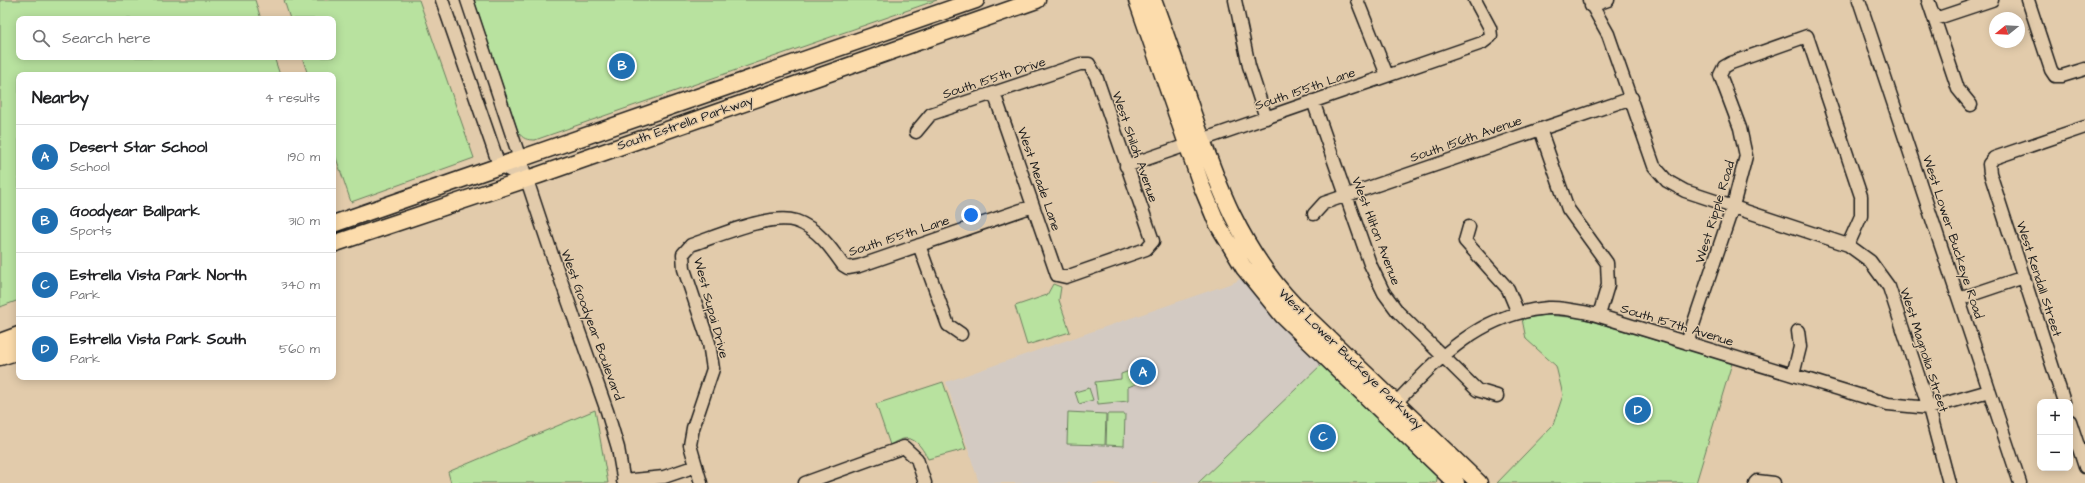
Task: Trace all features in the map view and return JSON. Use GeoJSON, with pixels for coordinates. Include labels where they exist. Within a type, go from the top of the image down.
{"type":"FeatureCollection","features":[{"type":"Feature","properties":{"kind":"main road","name":"South Estrella Parkway"},"geometry":{"type":"LineString","coordinates":[[336,223],[519,157],[976,0]]}},
{"type":"Feature","properties":{"kind":"main road","name":"South Estrella Parkway"},"geometry":{"type":"LineString","coordinates":[[336,243],[526,179],[1037,0]]}},
{"type":"Feature","properties":{"kind":"main road","name":"West Lower Buckeye Parkway"},"geometry":{"type":"LineString","coordinates":[[1136,0],[1195,142],[1252,252],[1278,288],[1391,409],[1453,482]]}},
{"type":"Feature","properties":{"kind":"main road","name":"West Lower Buckeye Parkway"},"geometry":{"type":"LineString","coordinates":[[1153,0],[1195,142]]}},
{"type":"Feature","properties":{"kind":"main road"},"geometry":{"type":"LineString","coordinates":[[0,342],[16,336]]}},
{"type":"Feature","properties":{"kind":"main road"},"geometry":{"type":"LineString","coordinates":[[0,357],[16,352]]}},
{"type":"Feature","properties":{"kind":"main road","name":"West Lower Buckeye Parkway"},"geometry":{"type":"LineString","coordinates":[[1391,409],[1464,468],[1479,483]]}},
{"type":"Feature","properties":{"kind":"street"},"geometry":{"type":"LineString","coordinates":[[442,0],[499,165],[526,179]]}},
{"type":"Feature","properties":{"kind":"street"},"geometry":{"type":"LineString","coordinates":[[467,0],[519,157]]}},
{"type":"Feature","properties":{"kind":"street"},"geometry":{"type":"LineString","coordinates":[[1235,0],[1249,66],[1266,118]]}},
{"type":"Feature","properties":{"kind":"street"},"geometry":{"type":"LineString","coordinates":[[1357,0],[1369,25],[1387,76]]}},
{"type":"Feature","properties":{"kind":"street","name":"South 155th Lane"},"geometry":{"type":"LineString","coordinates":[[1126,166],[1482,42],[1491,36],[1490,28],[1475,0]]}},
{"type":"Feature","properties":{"kind":"street"},"geometry":{"type":"LineString","coordinates":[[1590,3],[1608,0]]}},
{"type":"Feature","properties":{"kind":"street","name":"West Lower Buckeye Road"},"geometry":{"type":"LineString","coordinates":[[1859,0],[2020,483]]}},
{"type":"Feature","properties":{"kind":"street"},"geometry":{"type":"LineString","coordinates":[[1928,0],[1958,89],[1971,105]]}},
{"type":"Feature","properties":{"kind":"street"},"geometry":{"type":"LineString","coordinates":[[1935,19],[1992,0]]}},
{"type":"Feature","properties":{"kind":"street"},"geometry":{"type":"LineString","coordinates":[[2028,0],[2051,70],[2055,76],[2062,76],[2085,69]]}},
{"type":"Feature","properties":{"kind":"street","name":"West Magnolia Street"},"geometry":{"type":"LineString","coordinates":[[1590,3],[1608,34],[1632,98],[1654,166],[1667,181],[1685,191],[1848,244],[1870,261],[1889,287],[1929,408],[1949,483]]}},
{"type":"Feature","properties":{"kind":"street","name":"West Ripple Road"},"geometry":{"type":"LineString","coordinates":[[1687,343],[1733,206],[1746,156],[1740,128],[1720,75],[1724,67],[1807,36],[1861,196],[1861,216],[1848,244]]}},
{"type":"Feature","properties":{"kind":"street","name":"South 155th Drive"},"geometry":{"type":"LineString","coordinates":[[916,132],[931,114],[1080,64],[1089,64]]}},
{"type":"Feature","properties":{"kind":"street","name":"West Shiloh Avenue"},"geometry":{"type":"LineString","coordinates":[[1057,275],[1066,277],[1146,249],[1153,241],[1096,76],[1089,64]]}},
{"type":"Feature","properties":{"kind":"street","name":"West Meade Lane"},"geometry":{"type":"LineString","coordinates":[[994,93],[1057,275]]}},
{"type":"Feature","properties":{"kind":"street","name":"South 156th Avenue"},"geometry":{"type":"LineString","coordinates":[[1314,214],[1324,203],[1632,98]]}},
{"type":"Feature","properties":{"kind":"street","name":"West Hilton Avenue"},"geometry":{"type":"LineString","coordinates":[[1313,101],[1370,264],[1384,293],[1398,312],[1478,390],[1497,396]]}},
{"type":"Feature","properties":{"kind":"street","name":"West Kendall Street"},"geometry":{"type":"LineString","coordinates":[[2063,399],[1990,173],[1989,164],[1994,158],[2085,127]]}},
{"type":"Feature","properties":{"kind":"street"},"geometry":{"type":"LineString","coordinates":[[1540,129],[1568,209],[1607,262],[1608,285],[1599,315]]}},
{"type":"Feature","properties":{"kind":"street","name":"West Goodyear Boulevard"},"geometry":{"type":"LineString","coordinates":[[519,157],[607,411],[618,448],[624,482]]}},
{"type":"Feature","properties":{"kind":"street","name":"South 155th Lane"},"geometry":{"type":"LineString","coordinates":[[843,265],[848,268],[859,266],[1033,206]]}},
{"type":"Feature","properties":{"kind":"street","name":"West Supai Drive"},"geometry":{"type":"LineString","coordinates":[[701,483],[690,445],[693,428],[713,370],[709,343],[684,269],[683,254],[691,245],[760,222],[795,221],[816,233],[843,265]]}},
{"type":"Feature","properties":{"kind":"street"},"geometry":{"type":"LineString","coordinates":[[1469,227],[1466,241],[1508,289],[1518,313]]}},
{"type":"Feature","properties":{"kind":"street"},"geometry":{"type":"LineString","coordinates":[[919,245],[948,325],[961,334]]}},
{"type":"Feature","properties":{"kind":"street"},"geometry":{"type":"LineString","coordinates":[[1958,299],[2024,277]]}},
{"type":"Feature","properties":{"kind":"street","name":"South 157th Avenue"},"geometry":{"type":"LineString","coordinates":[[1391,409],[1444,356],[1468,335],[1479,328],[1518,313],[1558,308],[1599,315],[1888,404],[1929,408],[1989,391]]}},
{"type":"Feature","properties":{"kind":"street"},"geometry":{"type":"LineString","coordinates":[[1793,375],[1800,347],[1798,331]]}},
{"type":"Feature","properties":{"kind":"street"},"geometry":{"type":"LineString","coordinates":[[2073,430],[2085,467]]}},
{"type":"Feature","properties":{"kind":"street"},"geometry":{"type":"LineString","coordinates":[[811,482],[904,447],[918,459],[925,483]]}},
{"type":"Feature","properties":{"kind":"street"},"geometry":{"type":"LineString","coordinates":[[624,482],[664,477],[696,466]]}},
{"type":"Feature","properties":{"kind":"street"},"geometry":{"type":"LineString","coordinates":[[1453,482],[1464,468]]}},
{"type":"Feature","properties":{"kind":"street"},"geometry":{"type":"LineString","coordinates":[[1756,482],[1774,483]]}},
{"type":"Feature","properties":{"kind":"shaded area"},"geometry":{"type":"Polygon","coordinates":[[[1243,277],[1323,363],[1198,483],[979,483],[946,382],[1235,282],[1243,277]]]}},
{"type":"Feature","properties":{"kind":"green space"},"geometry":{"type":"Polygon","coordinates":[[[0,0],[255,0],[260,16],[16,16],[16,60],[275,60],[279,72],[16,72],[16,301],[0,307],[0,0]]]}},
{"type":"Feature","properties":{"kind":"green space"},"geometry":{"type":"Polygon","coordinates":[[[284,0],[419,0],[474,158],[351,202],[336,158],[336,72],[307,72],[303,60],[336,60],[336,16],[289,16],[284,0]]]}},
{"type":"Feature","properties":{"kind":"green space"},"geometry":{"type":"Polygon","coordinates":[[[474,0],[937,0],[535,140],[530,140],[525,139],[518,132],[474,0]]]}},
{"type":"Feature","properties":{"kind":"green space"},"geometry":{"type":"Polygon","coordinates":[[[1053,284],[1061,287],[1059,300],[1070,332],[1027,345],[1015,306],[1047,295],[1053,284]]]}},
{"type":"Feature","properties":{"kind":"green space"},"geometry":{"type":"Polygon","coordinates":[[[1546,315],[1581,318],[1732,363],[1696,483],[1497,483],[1553,425],[1563,395],[1556,366],[1526,339],[1522,319],[1546,315]]]}},
{"type":"Feature","properties":{"kind":"green space"},"geometry":{"type":"Polygon","coordinates":[[[1323,363],[1438,475],[1436,483],[1198,483],[1323,363]]]}},
{"type":"Feature","properties":{"kind":"green space"},"geometry":{"type":"Polygon","coordinates":[[[1132,370],[1136,384],[1128,387],[1128,401],[1098,404],[1095,382],[1121,379],[1121,374],[1132,370]]]}},
{"type":"Feature","properties":{"kind":"green space"},"geometry":{"type":"Polygon","coordinates":[[[943,382],[966,449],[928,459],[921,447],[913,440],[903,439],[890,445],[876,404],[943,382]]]}},
{"type":"Feature","properties":{"kind":"green space"},"geometry":{"type":"Polygon","coordinates":[[[1089,388],[1093,400],[1079,404],[1075,392],[1089,388]]]}},
{"type":"Feature","properties":{"kind":"green space"},"geometry":{"type":"Polygon","coordinates":[[[595,410],[608,483],[451,483],[448,472],[595,410]]]}},
{"type":"Feature","properties":{"kind":"green space"},"geometry":{"type":"Polygon","coordinates":[[[1068,412],[1106,414],[1105,445],[1067,444],[1068,412]]]}},
{"type":"Feature","properties":{"kind":"green space"},"geometry":{"type":"Polygon","coordinates":[[[1107,414],[1125,414],[1124,446],[1106,445],[1107,414]]]}},
{"type":"Feature","properties":{"kind":"place","name":"Goodyear Ballpark"},"geometry":{"type":"Point","coordinates":[622,66]}},
{"type":"Feature","properties":{"kind":"place","name":"Desert Star School"},"geometry":{"type":"Point","coordinates":[1143,372]}},
{"type":"Feature","properties":{"kind":"place","name":"Estrella Vista Park South"},"geometry":{"type":"Point","coordinates":[1638,410]}},
{"type":"Feature","properties":{"kind":"place","name":"Estrella Vista Park North"},"geometry":{"type":"Point","coordinates":[1323,437]}}]}
